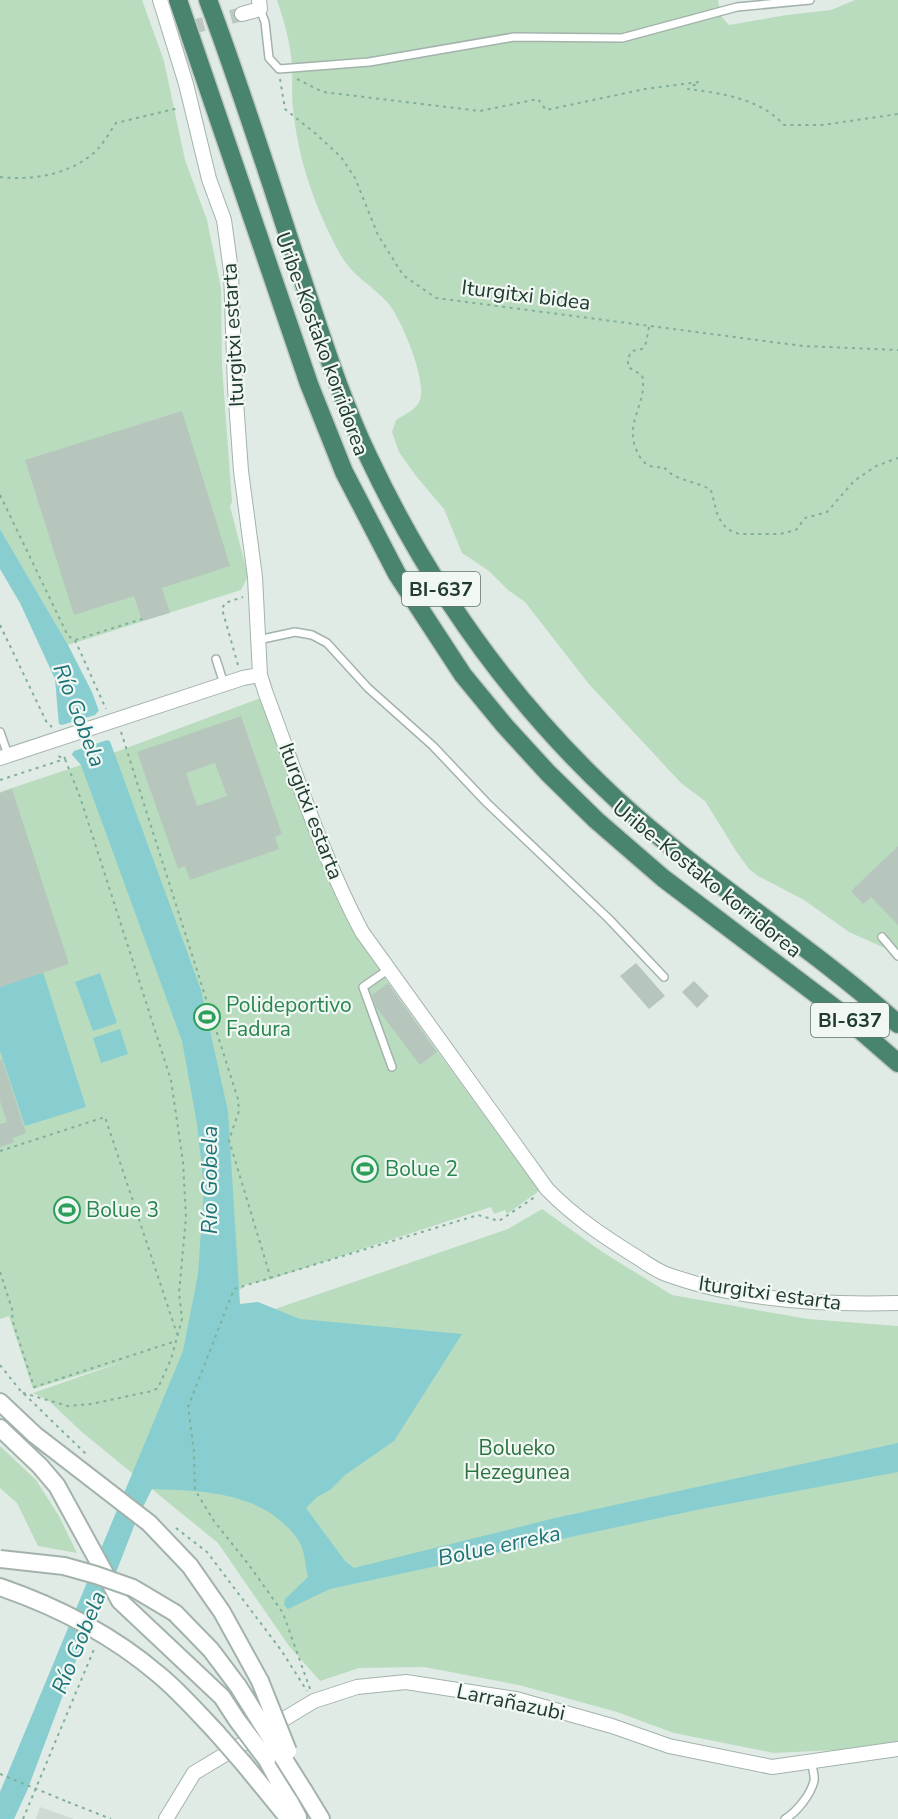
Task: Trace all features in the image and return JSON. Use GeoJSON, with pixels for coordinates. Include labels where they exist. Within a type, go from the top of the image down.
{"type":"FeatureCollection","features":[{"type":"Feature","properties":{"kind":"highway","name":"Uribe-Kostako korridorea"},"geometry":{"type":"LineString","coordinates":[[178,0],[309,384],[344,472],[397,574],[463,675],[548,773],[596,820],[663,878],[836,1009],[898,1063]]}},
{"type":"Feature","properties":{"kind":"highway","name":"Uribe-Kostako korridorea"},"geometry":{"type":"LineString","coordinates":[[208,0],[335,376],[368,457],[445,597],[481,648],[534,714],[614,797],[678,852],[859,988],[898,1024]]}},
{"type":"Feature","properties":{"kind":"street","name":"Iturgitxi estarta"},"geometry":{"type":"LineString","coordinates":[[160,0],[191,106],[209,179],[225,220],[231,271],[241,471],[255,577],[260,675],[348,905],[362,932],[547,1189],[568,1211],[612,1242],[664,1274],[706,1287],[849,1304],[898,1303]]}},
{"type":"Feature","properties":{"kind":"street"},"geometry":{"type":"LineString","coordinates":[[242,14],[260,4]]}},
{"type":"Feature","properties":{"kind":"street"},"geometry":{"type":"LineString","coordinates":[[4,757],[58,735],[114,722],[224,684],[260,675]]}},
{"type":"Feature","properties":{"kind":"street"},"geometry":{"type":"LineString","coordinates":[[0,1402],[35,1436],[149,1523],[190,1566],[222,1612],[260,1680],[304,1791]]}},
{"type":"Feature","properties":{"kind":"street"},"geometry":{"type":"LineString","coordinates":[[0,1428],[40,1466],[57,1486],[120,1601],[222,1697],[267,1760],[299,1819]]}},
{"type":"Feature","properties":{"kind":"street"},"geometry":{"type":"LineString","coordinates":[[0,1559],[64,1566],[96,1575],[133,1588],[175,1613],[211,1650],[238,1686],[321,1819]]}},
{"type":"Feature","properties":{"kind":"street"},"geometry":{"type":"LineString","coordinates":[[0,1587],[35,1599],[109,1636],[159,1674],[217,1733],[289,1819]]}},
{"type":"Feature","properties":{"kind":"street","name":"Larrañazubi"},"geometry":{"type":"LineString","coordinates":[[166,1819],[194,1773],[314,1701],[357,1687],[406,1682],[516,1699],[612,1726],[669,1746],[772,1767],[898,1749]]}},
{"type":"Feature","properties":{"kind":"lane"},"geometry":{"type":"LineString","coordinates":[[260,4],[265,22],[269,58],[279,69],[369,62],[514,37],[622,38],[739,5],[810,0]]}},
{"type":"Feature","properties":{"kind":"lane"},"geometry":{"type":"LineString","coordinates":[[258,640],[295,632],[312,635],[327,643],[368,688],[433,746],[487,803],[564,874],[664,977]]}},
{"type":"Feature","properties":{"kind":"lane"},"geometry":{"type":"LineString","coordinates":[[216,659],[224,684]]}},
{"type":"Feature","properties":{"kind":"lane"},"geometry":{"type":"LineString","coordinates":[[0,732],[4,757]]}},
{"type":"Feature","properties":{"kind":"lane"},"geometry":{"type":"LineString","coordinates":[[882,937],[898,956]]}},
{"type":"Feature","properties":{"kind":"lane"},"geometry":{"type":"LineString","coordinates":[[388,969],[363,987],[392,1067]]}},
{"type":"Feature","properties":{"kind":"lane"},"geometry":{"type":"LineString","coordinates":[[785,1819],[807,1795],[815,1779],[811,1761]]}},
{"type":"Feature","properties":{"kind":"path"},"geometry":{"type":"LineString","coordinates":[[279,69],[323,92],[480,111],[538,99],[546,110],[645,89],[699,82],[688,89],[722,93],[773,112],[784,125],[822,125],[898,114]]}},
{"type":"Feature","properties":{"kind":"path","name":"Iturgitxi bidea"},"geometry":{"type":"LineString","coordinates":[[279,69],[285,110],[341,157],[355,178],[378,235],[403,275],[436,298],[803,346],[898,350]]}},
{"type":"Feature","properties":{"kind":"path"},"geometry":{"type":"LineString","coordinates":[[0,177],[54,174],[74,166],[98,149],[116,123],[191,106]]}},
{"type":"Feature","properties":{"kind":"path"},"geometry":{"type":"LineString","coordinates":[[649,327],[642,349],[632,351],[628,358],[628,367],[642,375],[644,384],[632,430],[633,444],[643,463],[654,468],[664,467],[669,474],[703,485],[711,490],[718,516],[727,529],[739,534],[780,534],[796,530],[805,518],[826,512],[854,481],[876,466],[898,458]]}},
{"type":"Feature","properties":{"kind":"path"},"geometry":{"type":"LineString","coordinates":[[0,495],[68,636],[75,640],[114,722],[238,1099],[239,1111],[229,1140],[271,1279]]}},
{"type":"Feature","properties":{"kind":"path"},"geometry":{"type":"LineString","coordinates":[[240,673],[222,609],[225,603],[247,596]]}},
{"type":"Feature","properties":{"kind":"path"},"geometry":{"type":"LineString","coordinates":[[75,640],[142,619]]}},
{"type":"Feature","properties":{"kind":"path"},"geometry":{"type":"LineString","coordinates":[[0,625],[47,723],[58,735]]}},
{"type":"Feature","properties":{"kind":"path"},"geometry":{"type":"LineString","coordinates":[[23,1393],[68,1406],[91,1404],[152,1391],[158,1388],[171,1359],[182,1319],[179,1293],[186,1216],[183,1162],[171,1080],[80,797],[65,759],[56,755]]}},
{"type":"Feature","properties":{"kind":"path"},"geometry":{"type":"LineString","coordinates":[[0,780],[65,759]]}},
{"type":"Feature","properties":{"kind":"path"},"geometry":{"type":"LineString","coordinates":[[0,1151],[105,1117],[178,1334]]}},
{"type":"Feature","properties":{"kind":"path"},"geometry":{"type":"LineString","coordinates":[[314,1701],[283,1612],[214,1521],[195,1490],[194,1452],[188,1407],[234,1289],[478,1215],[499,1221],[547,1189]]}},
{"type":"Feature","properties":{"kind":"path"},"geometry":{"type":"LineString","coordinates":[[0,1272],[13,1312],[12,1319],[34,1387],[176,1341]]}},
{"type":"Feature","properties":{"kind":"path"},"geometry":{"type":"LineString","coordinates":[[0,1365],[23,1393],[90,1457]]}},
{"type":"Feature","properties":{"kind":"path"},"geometry":{"type":"LineString","coordinates":[[173,1525],[207,1552],[281,1650],[314,1701]]}},
{"type":"Feature","properties":{"kind":"path"},"geometry":{"type":"LineString","coordinates":[[23,1819],[95,1647]]}},
{"type":"Feature","properties":{"kind":"path"},"geometry":{"type":"LineString","coordinates":[[0,1774],[111,1819]]}},
{"type":"Feature","properties":{"kind":"shaded area"},"geometry":{"type":"Polygon","coordinates":[[[40,1807],[74,1819],[36,1819],[40,1807]]]}},
{"type":"Feature","properties":{"kind":"green space"},"geometry":{"type":"Polygon","coordinates":[[[0,0],[142,0],[164,61],[185,160],[207,220],[221,288],[222,366],[232,502],[230,506],[248,576],[241,590],[68,645],[0,529],[0,0]]]}},
{"type":"Feature","properties":{"kind":"green space"},"geometry":{"type":"Polygon","coordinates":[[[277,0],[718,0],[721,16],[729,25],[831,10],[855,0],[898,0],[898,954],[849,932],[804,900],[749,869],[705,801],[681,783],[588,683],[525,602],[508,590],[489,571],[462,553],[444,509],[399,452],[392,432],[396,420],[418,404],[421,391],[420,379],[412,350],[393,311],[381,296],[357,275],[340,254],[315,201],[303,165],[295,127],[290,50],[277,0]]]}},
{"type":"Feature","properties":{"kind":"green space","name":"Bolueko Hezegunea"},"geometry":{"type":"Polygon","coordinates":[[[261,698],[345,909],[388,983],[539,1191],[507,1214],[505,1210],[494,1214],[491,1207],[271,1279],[245,1285],[188,1339],[508,1229],[542,1209],[604,1253],[672,1295],[808,1319],[898,1326],[898,1747],[774,1753],[674,1733],[617,1712],[519,1685],[424,1667],[359,1668],[320,1681],[289,1646],[218,1543],[83,1433],[49,1401],[33,1393],[125,1361],[33,1389],[9,1316],[0,1319],[0,792],[81,765],[261,698]]]}},
{"type":"Feature","properties":{"kind":"green space"},"geometry":{"type":"Polygon","coordinates":[[[0,1446],[36,1480],[59,1516],[77,1553],[38,1546],[17,1503],[0,1488],[0,1446]]]}},
{"type":"Feature","properties":{"kind":"water"},"geometry":{"type":"Polygon","coordinates":[[[0,529],[68,645],[92,692],[201,990],[228,1111],[240,1304],[258,1302],[300,1319],[462,1334],[394,1441],[345,1475],[306,1508],[345,1561],[354,1568],[551,1519],[898,1443],[898,1472],[701,1509],[330,1589],[288,1609],[284,1605],[285,1599],[308,1577],[301,1545],[285,1525],[269,1512],[233,1497],[193,1491],[152,1489],[136,1521],[105,1601],[84,1639],[27,1791],[14,1819],[0,1819],[0,1792],[183,1351],[198,1274],[204,1188],[197,1124],[182,1041],[81,765],[67,749],[59,726],[55,679],[20,603],[0,569],[0,529]]]}},
{"type":"Feature","properties":{"kind":"water"},"geometry":{"type":"Polygon","coordinates":[[[43,972],[86,1107],[25,1126],[0,1051],[0,987],[43,972]]]}},
{"type":"Feature","properties":{"kind":"water"},"geometry":{"type":"Polygon","coordinates":[[[100,973],[117,1023],[93,1031],[75,982],[100,973]]]}},
{"type":"Feature","properties":{"kind":"water"},"geometry":{"type":"Polygon","coordinates":[[[120,1029],[128,1054],[101,1063],[93,1038],[120,1029]]]}},
{"type":"Feature","properties":{"kind":"pier"},"geometry":{"type":"Polygon","coordinates":[[[101,708],[114,743],[107,740],[74,751],[70,757],[65,751],[56,723],[62,725],[95,715],[101,708]]]}},
{"type":"Feature","properties":{"kind":"building"},"geometry":{"type":"Polygon","coordinates":[[[182,411],[230,566],[162,588],[170,613],[142,621],[134,596],[74,615],[25,460],[182,411]]]}},
{"type":"Feature","properties":{"kind":"building"},"geometry":{"type":"Polygon","coordinates":[[[241,716],[282,834],[275,837],[279,849],[190,880],[185,866],[178,869],[137,752],[241,716]],[[215,763],[186,773],[197,806],[227,796],[215,763]]]}},
{"type":"Feature","properties":{"kind":"building"},"geometry":{"type":"Polygon","coordinates":[[[12,789],[69,964],[0,987],[0,793],[12,789]]]}},
{"type":"Feature","properties":{"kind":"building"},"geometry":{"type":"Polygon","coordinates":[[[898,846],[898,925],[871,897],[863,904],[851,891],[898,846]]]}},
{"type":"Feature","properties":{"kind":"building"},"geometry":{"type":"Polygon","coordinates":[[[636,963],[665,996],[649,1009],[620,976],[636,963]]]}},
{"type":"Feature","properties":{"kind":"building"},"geometry":{"type":"Polygon","coordinates":[[[694,981],[709,996],[697,1008],[682,992],[694,981]]]}},
{"type":"Feature","properties":{"kind":"building"},"geometry":{"type":"Polygon","coordinates":[[[388,983],[437,1052],[420,1065],[376,1007],[372,995],[388,983]]]}},
{"type":"Feature","properties":{"kind":"building"},"geometry":{"type":"Polygon","coordinates":[[[2,1059],[26,1133],[13,1138],[14,1142],[0,1147],[0,1124],[7,1122],[0,1101],[0,1060],[2,1059]]]}},
{"type":"Feature","properties":{"kind":"tunnel"},"geometry":{"type":"LineString","coordinates":[[170,33],[242,14]]}},
{"type":"Feature","properties":{"kind":"place","name":"Polideportivo Fadura"},"geometry":{"type":"Point","coordinates":[207,1017]}},
{"type":"Feature","properties":{"kind":"place","name":"Bolue 2"},"geometry":{"type":"Point","coordinates":[365,1169]}},
{"type":"Feature","properties":{"kind":"place","name":"Bolue 3"},"geometry":{"type":"Point","coordinates":[67,1210]}},
{"type":"Feature","properties":{"kind":"water label","name":"Río Gobela"},"geometry":{"type":"Point","coordinates":[80,715]}},
{"type":"Feature","properties":{"kind":"water label","name":"Río Gobela"},"geometry":{"type":"Point","coordinates":[209,1180]}},
{"type":"Feature","properties":{"kind":"water label","name":"Bolue erreka"},"geometry":{"type":"Point","coordinates":[499,1545]}},
{"type":"Feature","properties":{"kind":"water label","name":"Río Gobela"},"geometry":{"type":"Point","coordinates":[78,1642]}}]}
